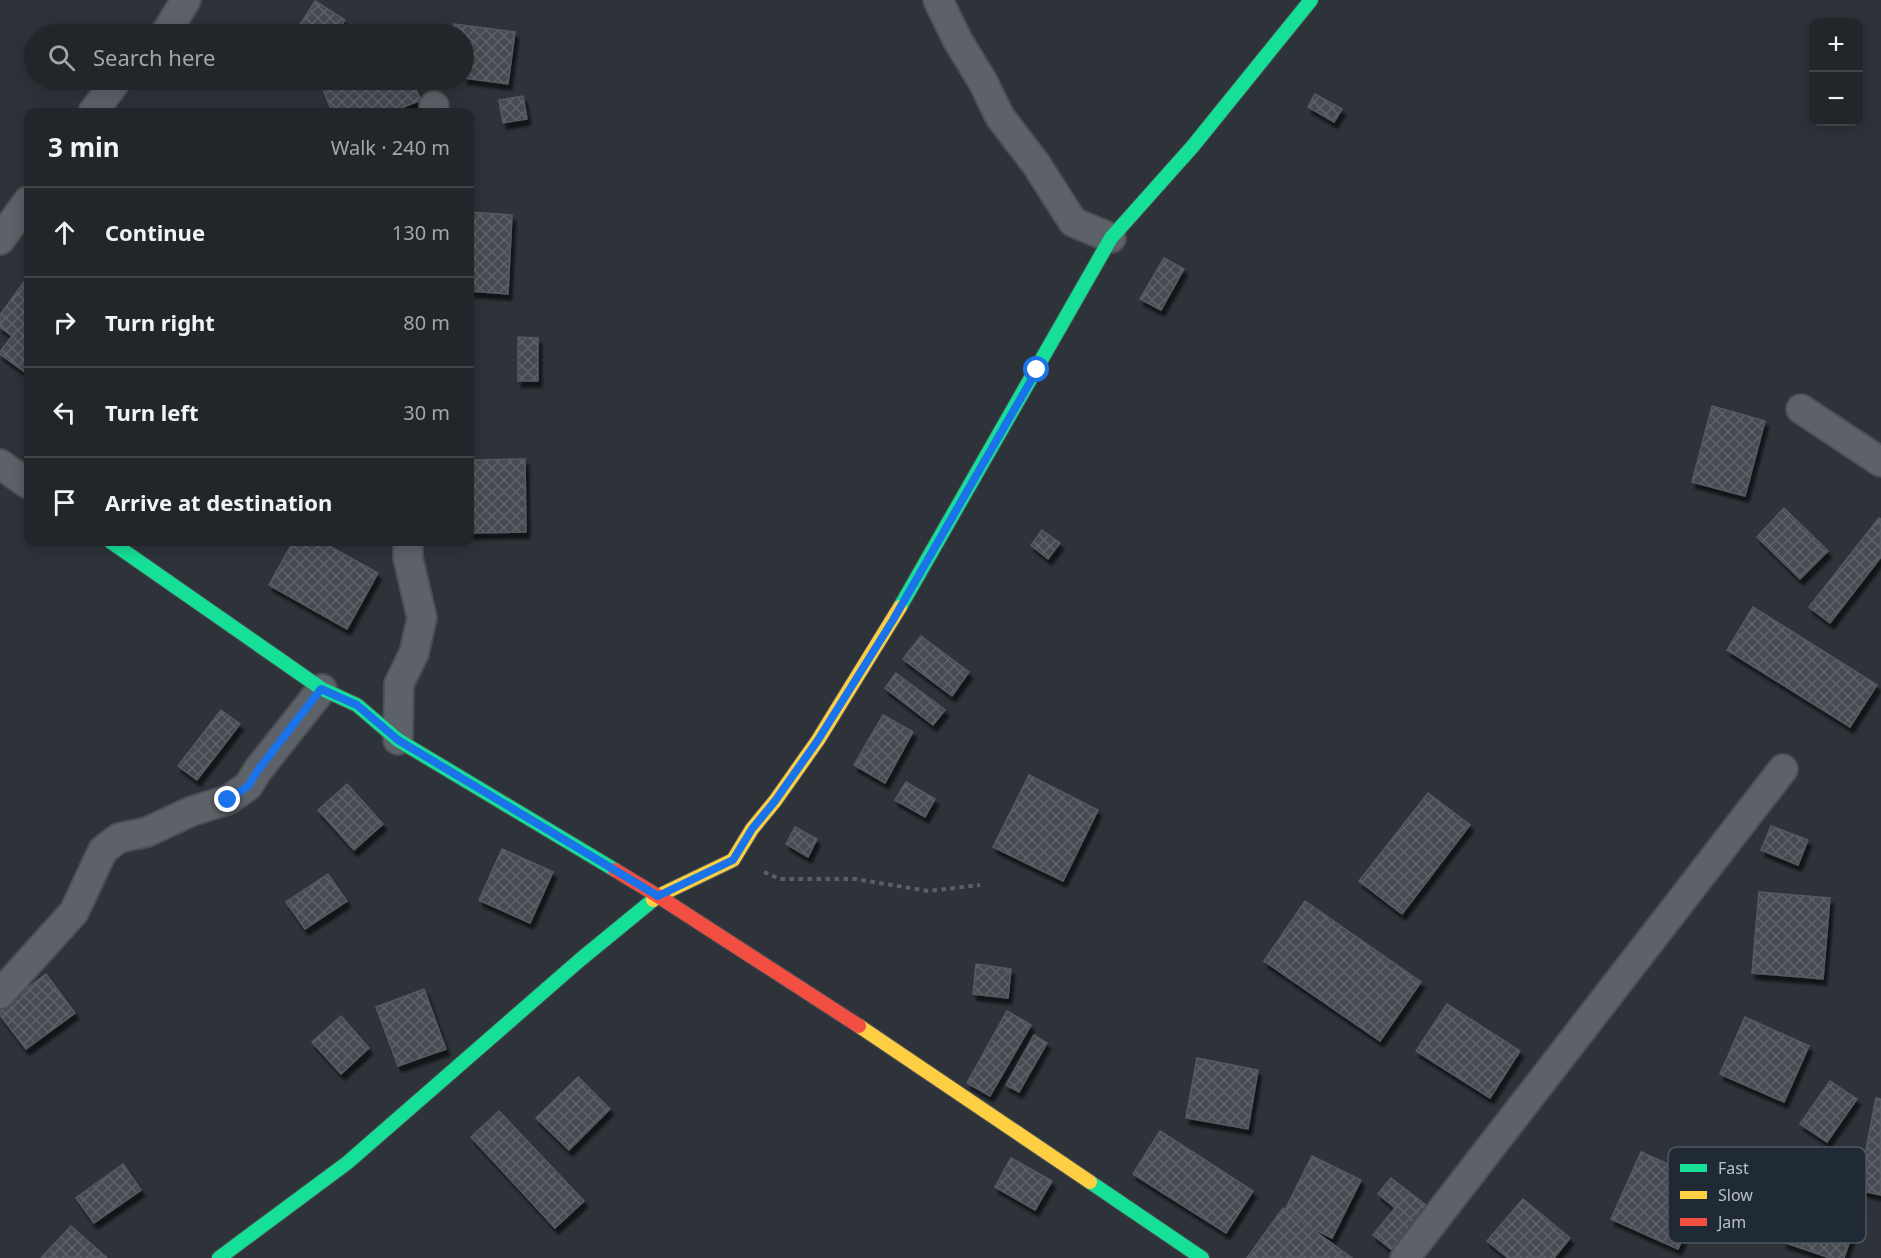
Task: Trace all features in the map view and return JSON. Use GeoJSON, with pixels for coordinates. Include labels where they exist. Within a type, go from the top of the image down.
{"type":"FeatureCollection","features":[{"type":"Feature","properties":{"kind":"street"},"geometry":{"type":"LineString","coordinates":[[171,24],[186,0]]}},
{"type":"Feature","properties":{"kind":"street"},"geometry":{"type":"LineString","coordinates":[[938,0],[1000,117],[1036,164],[1073,222],[1111,238]]}},
{"type":"Feature","properties":{"kind":"street"},"geometry":{"type":"LineString","coordinates":[[219,1258],[347,1163],[581,959],[658,896],[733,860],[752,829],[818,740],[893,620],[1111,238],[1193,146],[1311,0]]}},
{"type":"Feature","properties":{"kind":"street"},"geometry":{"type":"LineString","coordinates":[[96,108],[110,90]]}},
{"type":"Feature","properties":{"kind":"street"},"geometry":{"type":"LineString","coordinates":[[0,240],[24,207]]}},
{"type":"Feature","properties":{"kind":"street"},"geometry":{"type":"LineString","coordinates":[[1801,409],[1881,462]]}},
{"type":"Feature","properties":{"kind":"street"},"geometry":{"type":"LineString","coordinates":[[0,464],[24,481]]}},
{"type":"Feature","properties":{"kind":"street"},"geometry":{"type":"LineString","coordinates":[[117,546],[321,689],[357,705],[398,740],[658,896],[916,1063],[1202,1258]]}},
{"type":"Feature","properties":{"kind":"street"},"geometry":{"type":"LineString","coordinates":[[398,740],[399,684],[414,653],[422,618],[408,558],[408,546]]}},
{"type":"Feature","properties":{"kind":"street"},"geometry":{"type":"LineString","coordinates":[[0,994],[74,912],[103,850],[118,838],[147,832],[192,811],[228,800],[248,786],[321,689]]}},
{"type":"Feature","properties":{"kind":"street"},"geometry":{"type":"LineString","coordinates":[[1405,1258],[1783,769]]}},
{"type":"Feature","properties":{"kind":"path"},"geometry":{"type":"LineString","coordinates":[[733,860],[780,879],[855,879],[928,891],[980,885]]}},
{"type":"Feature","properties":{"kind":"building"},"geometry":{"type":"Polygon","coordinates":[[[315,1],[345,20],[342,24],[300,24],[315,1]]]}},
{"type":"Feature","properties":{"kind":"building"},"geometry":{"type":"Polygon","coordinates":[[[474,27],[515,32],[508,84],[474,79],[474,27]]]}},
{"type":"Feature","properties":{"kind":"building"},"geometry":{"type":"Polygon","coordinates":[[[323,90],[416,90],[421,100],[401,108],[330,108],[323,90]]]}},
{"type":"Feature","properties":{"kind":"building"},"geometry":{"type":"Polygon","coordinates":[[[1315,94],[1342,109],[1334,122],[1308,107],[1315,94]]]}},
{"type":"Feature","properties":{"kind":"building"},"geometry":{"type":"Polygon","coordinates":[[[523,96],[527,119],[503,123],[499,100],[523,96]]]}},
{"type":"Feature","properties":{"kind":"building"},"geometry":{"type":"Polygon","coordinates":[[[474,212],[512,215],[508,294],[474,291],[474,212]]]}},
{"type":"Feature","properties":{"kind":"building"},"geometry":{"type":"Polygon","coordinates":[[[1164,258],[1184,269],[1161,310],[1140,299],[1164,258]]]}},
{"type":"Feature","properties":{"kind":"building"},"geometry":{"type":"Polygon","coordinates":[[[24,282],[24,372],[0,354],[12,336],[0,327],[0,315],[24,282]]]}},
{"type":"Feature","properties":{"kind":"building"},"geometry":{"type":"Polygon","coordinates":[[[518,337],[538,338],[538,381],[518,381],[518,337]]]}},
{"type":"Feature","properties":{"kind":"building"},"geometry":{"type":"Polygon","coordinates":[[[1712,406],[1765,421],[1745,496],[1692,482],[1712,406]]]}},
{"type":"Feature","properties":{"kind":"building"},"geometry":{"type":"Polygon","coordinates":[[[525,459],[526,532],[474,533],[474,460],[525,459]]]}},
{"type":"Feature","properties":{"kind":"building"},"geometry":{"type":"Polygon","coordinates":[[[1784,508],[1828,551],[1800,579],[1757,537],[1784,508]]]}},
{"type":"Feature","properties":{"kind":"building"},"geometry":{"type":"Polygon","coordinates":[[[1879,518],[1881,519],[1881,557],[1830,623],[1809,607],[1879,518]]]}},
{"type":"Feature","properties":{"kind":"building"},"geometry":{"type":"Polygon","coordinates":[[[1042,530],[1060,543],[1048,559],[1031,545],[1042,530]]]}},
{"type":"Feature","properties":{"kind":"building"},"geometry":{"type":"Polygon","coordinates":[[[291,546],[329,546],[378,573],[347,629],[269,585],[291,546]]]}},
{"type":"Feature","properties":{"kind":"building"},"geometry":{"type":"Polygon","coordinates":[[[1753,607],[1877,685],[1850,727],[1727,650],[1753,607]]]}},
{"type":"Feature","properties":{"kind":"building"},"geometry":{"type":"Polygon","coordinates":[[[921,636],[969,672],[952,696],[903,659],[921,636]]]}},
{"type":"Feature","properties":{"kind":"building"},"geometry":{"type":"Polygon","coordinates":[[[896,673],[945,710],[933,725],[885,688],[896,673]]]}},
{"type":"Feature","properties":{"kind":"building"},"geometry":{"type":"Polygon","coordinates":[[[221,710],[240,724],[197,780],[178,766],[221,710]]]}},
{"type":"Feature","properties":{"kind":"building"},"geometry":{"type":"Polygon","coordinates":[[[883,715],[913,732],[885,783],[854,765],[883,715]]]}},
{"type":"Feature","properties":{"kind":"building"},"geometry":{"type":"Polygon","coordinates":[[[1029,775],[1098,810],[1063,881],[993,847],[1029,775]]]}},
{"type":"Feature","properties":{"kind":"building"},"geometry":{"type":"Polygon","coordinates":[[[906,782],[935,799],[925,817],[895,800],[906,782]]]}},
{"type":"Feature","properties":{"kind":"building"},"geometry":{"type":"Polygon","coordinates":[[[347,784],[383,824],[354,850],[318,810],[347,784]]]}},
{"type":"Feature","properties":{"kind":"building"},"geometry":{"type":"Polygon","coordinates":[[[1428,793],[1470,825],[1402,914],[1359,881],[1428,793]]]}},
{"type":"Feature","properties":{"kind":"building"},"geometry":{"type":"Polygon","coordinates":[[[1771,826],[1808,840],[1798,865],[1761,850],[1771,826]]]}},
{"type":"Feature","properties":{"kind":"building"},"geometry":{"type":"Polygon","coordinates":[[[795,827],[817,839],[808,857],[786,844],[795,827]]]}},
{"type":"Feature","properties":{"kind":"building"},"geometry":{"type":"Polygon","coordinates":[[[502,849],[553,872],[530,923],[479,900],[502,849]]]}},
{"type":"Feature","properties":{"kind":"building"},"geometry":{"type":"Polygon","coordinates":[[[328,874],[347,901],[305,929],[286,902],[328,874]]]}},
{"type":"Feature","properties":{"kind":"building"},"geometry":{"type":"Polygon","coordinates":[[[1759,892],[1830,898],[1823,979],[1752,973],[1759,892]]]}},
{"type":"Feature","properties":{"kind":"building"},"geometry":{"type":"Polygon","coordinates":[[[1305,901],[1421,982],[1380,1041],[1264,961],[1305,901]]]}},
{"type":"Feature","properties":{"kind":"building"},"geometry":{"type":"Polygon","coordinates":[[[976,964],[1011,969],[1008,998],[973,994],[976,964]]]}},
{"type":"Feature","properties":{"kind":"building"},"geometry":{"type":"Polygon","coordinates":[[[46,974],[75,1013],[26,1049],[0,1015],[0,1009],[46,974]]]}},
{"type":"Feature","properties":{"kind":"building"},"geometry":{"type":"Polygon","coordinates":[[[424,989],[446,1049],[398,1066],[376,1007],[424,989]]]}},
{"type":"Feature","properties":{"kind":"building"},"geometry":{"type":"Polygon","coordinates":[[[1447,1004],[1520,1051],[1490,1098],[1416,1051],[1447,1004]]]}},
{"type":"Feature","properties":{"kind":"building"},"geometry":{"type":"Polygon","coordinates":[[[1007,1011],[1031,1025],[990,1096],[967,1083],[1007,1011]]]}},
{"type":"Feature","properties":{"kind":"building"},"geometry":{"type":"Polygon","coordinates":[[[341,1016],[369,1048],[341,1074],[312,1042],[341,1016]]]}},
{"type":"Feature","properties":{"kind":"building"},"geometry":{"type":"Polygon","coordinates":[[[1745,1017],[1809,1046],[1784,1102],[1720,1074],[1745,1017]]]}},
{"type":"Feature","properties":{"kind":"building"},"geometry":{"type":"Polygon","coordinates":[[[1034,1035],[1047,1043],[1019,1092],[1006,1085],[1034,1035]]]}},
{"type":"Feature","properties":{"kind":"building"},"geometry":{"type":"Polygon","coordinates":[[[1197,1058],[1258,1070],[1248,1129],[1186,1118],[1197,1058]]]}},
{"type":"Feature","properties":{"kind":"building"},"geometry":{"type":"Polygon","coordinates":[[[578,1077],[610,1109],[569,1150],[536,1118],[578,1077]]]}},
{"type":"Feature","properties":{"kind":"building"},"geometry":{"type":"Polygon","coordinates":[[[1830,1081],[1857,1099],[1827,1142],[1800,1124],[1830,1081]]]}},
{"type":"Feature","properties":{"kind":"building"},"geometry":{"type":"Polygon","coordinates":[[[1876,1098],[1881,1099],[1881,1195],[1866,1192],[1866,1149],[1876,1098]]]}},
{"type":"Feature","properties":{"kind":"building"},"geometry":{"type":"Polygon","coordinates":[[[499,1111],[584,1201],[555,1228],[471,1137],[499,1111]]]}},
{"type":"Feature","properties":{"kind":"building"},"geometry":{"type":"Polygon","coordinates":[[[1160,1131],[1253,1191],[1226,1233],[1133,1174],[1160,1131]]]}},
{"type":"Feature","properties":{"kind":"building"},"geometry":{"type":"Polygon","coordinates":[[[1641,1152],[1668,1164],[1668,1243],[1681,1243],[1678,1249],[1611,1219],[1641,1152]]]}},
{"type":"Feature","properties":{"kind":"building"},"geometry":{"type":"Polygon","coordinates":[[[1312,1156],[1361,1180],[1332,1238],[1283,1214],[1312,1156]]]}},
{"type":"Feature","properties":{"kind":"building"},"geometry":{"type":"Polygon","coordinates":[[[1011,1158],[1052,1181],[1035,1210],[995,1187],[1011,1158]]]}},
{"type":"Feature","properties":{"kind":"building"},"geometry":{"type":"Polygon","coordinates":[[[123,1164],[141,1190],[94,1223],[76,1198],[123,1164]]]}},
{"type":"Feature","properties":{"kind":"building"},"geometry":{"type":"Polygon","coordinates":[[[1391,1178],[1427,1206],[1392,1250],[1373,1235],[1395,1208],[1378,1194],[1391,1178]]]}},
{"type":"Feature","properties":{"kind":"building"},"geometry":{"type":"Polygon","coordinates":[[[1523,1199],[1570,1238],[1554,1258],[1508,1258],[1487,1241],[1523,1199]]]}},
{"type":"Feature","properties":{"kind":"building"},"geometry":{"type":"Polygon","coordinates":[[[1283,1208],[1352,1258],[1247,1258],[1283,1208]]]}},
{"type":"Feature","properties":{"kind":"building"},"geometry":{"type":"Polygon","coordinates":[[[71,1226],[107,1258],[41,1258],[71,1226]]]}},
{"type":"Feature","properties":{"kind":"building"},"geometry":{"type":"Polygon","coordinates":[[[1786,1243],[1849,1243],[1844,1258],[1830,1258],[1786,1243]]]}},
{"type":"Feature","properties":{"kind":"traffic: fast"},"geometry":{"type":"LineString","coordinates":[[900,607],[1111,238],[1193,146],[1311,0]]}},
{"type":"Feature","properties":{"kind":"traffic: fast"},"geometry":{"type":"LineString","coordinates":[[117,546],[322,689],[357,705],[398,740],[615,870]]}},
{"type":"Feature","properties":{"kind":"traffic: fast"},"geometry":{"type":"LineString","coordinates":[[219,1258],[347,1163],[581,959],[653,900]]}},
{"type":"Feature","properties":{"kind":"traffic: fast"},"geometry":{"type":"LineString","coordinates":[[1090,1182],[1202,1258]]}},
{"type":"Feature","properties":{"kind":"traffic: slow"},"geometry":{"type":"LineString","coordinates":[[653,900],[733,860],[752,829],[818,740],[900,607]]}},
{"type":"Feature","properties":{"kind":"traffic: slow"},"geometry":{"type":"LineString","coordinates":[[859,1026],[1090,1182]]}},
{"type":"Feature","properties":{"kind":"traffic: jam"},"geometry":{"type":"LineString","coordinates":[[615,870],[859,1026]]}},
{"type":"Feature","properties":{"kind":"route"},"geometry":{"type":"LineString","coordinates":[[228,800],[248,786],[321,689],[357,705],[398,740],[658,896],[733,860],[752,829],[818,740],[893,620],[1037,370]]}}]}
